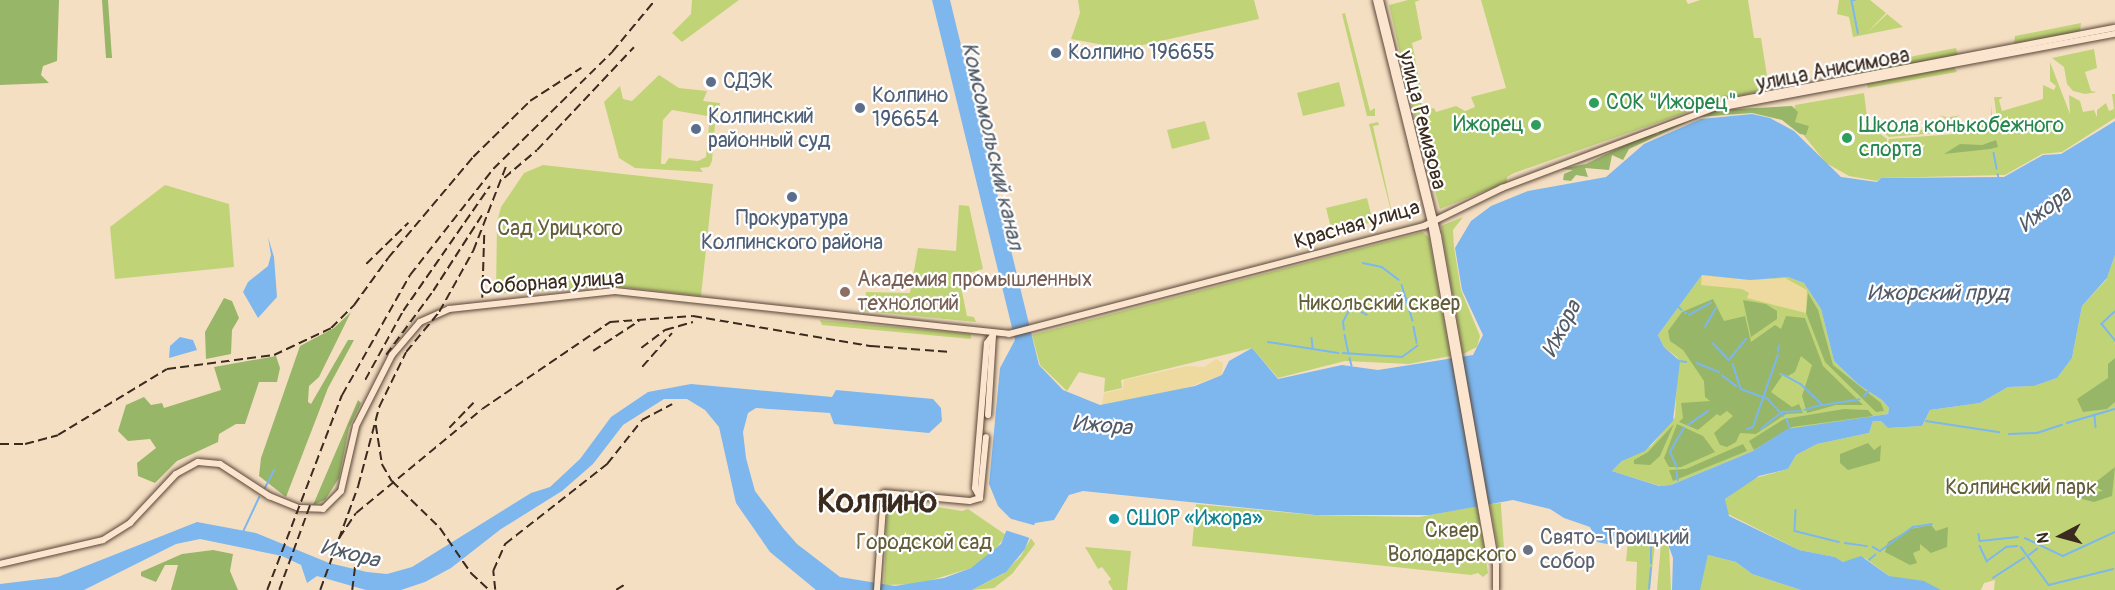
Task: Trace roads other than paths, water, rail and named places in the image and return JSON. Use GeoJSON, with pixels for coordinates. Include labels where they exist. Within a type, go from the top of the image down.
{"type":"FeatureCollection","features":[{"type":"Feature","properties":{"kind":"main road","name":"улица Ремизова"},"geometry":{"type":"LineString","coordinates":[[1376,0],[1433,222]]}},
{"type":"Feature","properties":{"kind":"main road","name":"улица Ремизова"},"geometry":{"type":"LineString","coordinates":[[1380,0],[1433,222],[1496,590]]}},
{"type":"Feature","properties":{"kind":"main road","name":"улица Анисимова"},"geometry":{"type":"LineString","coordinates":[[1713,108],[2115,28]]}},
{"type":"Feature","properties":{"kind":"main road","name":"улица Анисимова"},"geometry":{"type":"LineString","coordinates":[[1713,108],[2115,34]]}},
{"type":"Feature","properties":{"kind":"main road","name":"Красная улица"},"geometry":{"type":"LineString","coordinates":[[993,335],[1033,328],[1433,222],[1502,188],[1713,108]]}},
{"type":"Feature","properties":{"kind":"main road","name":"Соборная улица"},"geometry":{"type":"LineString","coordinates":[[0,564],[103,540],[130,523],[176,474],[198,462],[220,464],[269,496],[306,510],[323,509],[341,491],[356,426],[396,349],[420,322],[449,309],[615,291],[993,335]]}},
{"type":"Feature","properties":{"kind":"main road"},"geometry":{"type":"LineString","coordinates":[[877,590],[884,494],[970,501],[980,498],[993,335]]}},
{"type":"Feature","properties":{"kind":"water","name":"Ижорский пруд"},"geometry":{"type":"Polygon","coordinates":[[[932,0],[950,0],[1039,365],[1063,390],[1100,405],[1195,386],[1222,375],[1229,361],[1252,348],[1278,379],[1342,365],[1378,370],[1473,355],[1483,335],[1462,290],[1455,248],[1471,221],[1491,206],[1528,191],[1606,177],[1644,144],[1701,119],[1752,114],[1770,118],[1794,131],[1841,177],[1877,182],[1881,178],[2004,177],[2043,155],[2061,154],[2115,121],[2115,255],[2107,278],[2082,306],[2072,358],[2057,378],[2034,386],[2008,387],[1980,403],[1930,410],[1922,426],[1888,428],[1881,421],[1873,421],[1869,433],[1817,444],[1796,455],[1788,469],[1759,476],[1725,499],[1729,516],[1799,550],[1835,557],[1843,562],[1861,556],[1889,576],[1924,581],[1941,590],[1801,590],[1752,574],[1736,562],[1708,555],[1700,590],[1672,590],[1673,558],[1668,544],[1632,537],[1607,544],[1597,542],[1590,527],[1564,518],[1550,509],[1513,500],[1430,515],[1315,515],[1083,491],[1069,495],[1054,520],[1035,523],[1025,549],[1006,572],[972,590],[816,590],[770,552],[736,503],[719,427],[705,410],[687,399],[664,399],[623,425],[593,464],[562,491],[501,529],[451,568],[425,582],[401,590],[366,590],[317,576],[307,583],[301,565],[282,556],[200,539],[176,544],[84,590],[0,590],[0,584],[58,577],[197,522],[256,533],[329,563],[367,572],[387,574],[412,567],[531,493],[550,487],[580,459],[611,417],[648,392],[691,384],[832,397],[836,390],[933,399],[941,408],[942,421],[929,433],[834,424],[830,413],[756,408],[748,413],[743,432],[746,458],[755,491],[797,544],[840,577],[895,586],[944,578],[971,568],[1001,544],[1011,519],[998,506],[989,484],[1000,368],[1015,340],[932,0]],[[1702,275],[1658,335],[1664,347],[1680,361],[1673,421],[1645,451],[1622,461],[1612,471],[1659,486],[1671,485],[1753,451],[1787,429],[1888,414],[1889,408],[1882,400],[1859,385],[1834,361],[1821,309],[1804,283],[1788,277],[1750,280],[1702,275]]]}},
{"type":"Feature","properties":{"kind":"water"},"geometry":{"type":"Polygon","coordinates":[[[268,237],[274,257],[277,297],[258,318],[243,292],[248,282],[268,266],[271,255],[268,237]]]}},
{"type":"Feature","properties":{"kind":"water"},"geometry":{"type":"Polygon","coordinates":[[[180,337],[193,340],[197,350],[169,358],[170,346],[180,337]]]}},
{"type":"Feature","properties":{"kind":"waterway"},"geometry":{"type":"LineString","coordinates":[[1856,0],[1852,1],[1858,33]]}},
{"type":"Feature","properties":{"kind":"waterway"},"geometry":{"type":"LineString","coordinates":[[1994,153],[1997,169]]}},
{"type":"Feature","properties":{"kind":"waterway"},"geometry":{"type":"LineString","coordinates":[[1998,174],[1999,178]]}},
{"type":"Feature","properties":{"kind":"waterway"},"geometry":{"type":"LineString","coordinates":[[1363,263],[1382,267],[1399,280]]}},
{"type":"Feature","properties":{"kind":"waterway"},"geometry":{"type":"LineString","coordinates":[[1402,285],[1413,320]]}},
{"type":"Feature","properties":{"kind":"waterway"},"geometry":{"type":"LineString","coordinates":[[1393,299],[1406,298]]}},
{"type":"Feature","properties":{"kind":"waterway"},"geometry":{"type":"LineString","coordinates":[[1689,315],[1711,303]]}},
{"type":"Feature","properties":{"kind":"waterway"},"geometry":{"type":"LineString","coordinates":[[1351,306],[1367,315]]}},
{"type":"Feature","properties":{"kind":"waterway"},"geometry":{"type":"LineString","coordinates":[[1679,307],[1682,310]]}},
{"type":"Feature","properties":{"kind":"waterway"},"geometry":{"type":"LineString","coordinates":[[1705,327],[1716,308]]}},
{"type":"Feature","properties":{"kind":"waterway"},"geometry":{"type":"LineString","coordinates":[[1344,330],[1343,322],[1349,310]]}},
{"type":"Feature","properties":{"kind":"waterway"},"geometry":{"type":"LineString","coordinates":[[2115,312],[2102,324],[2115,340]]}},
{"type":"Feature","properties":{"kind":"waterway"},"geometry":{"type":"LineString","coordinates":[[1414,327],[1417,343]]}},
{"type":"Feature","properties":{"kind":"waterway"},"geometry":{"type":"LineString","coordinates":[[1345,335],[1349,354]]}},
{"type":"Feature","properties":{"kind":"waterway"},"geometry":{"type":"LineString","coordinates":[[1312,338],[1313,348]]}},
{"type":"Feature","properties":{"kind":"waterway"},"geometry":{"type":"LineString","coordinates":[[1713,343],[1729,360],[1746,339]]}},
{"type":"Feature","properties":{"kind":"waterway"},"geometry":{"type":"LineString","coordinates":[[1268,342],[1338,353]]}},
{"type":"Feature","properties":{"kind":"waterway"},"geometry":{"type":"LineString","coordinates":[[1343,353],[1402,357],[1417,346]]}},
{"type":"Feature","properties":{"kind":"waterway"},"geometry":{"type":"LineString","coordinates":[[1778,351],[1779,346]]}},
{"type":"Feature","properties":{"kind":"waterway"},"geometry":{"type":"LineString","coordinates":[[1747,429],[1753,427],[1778,355]]}},
{"type":"Feature","properties":{"kind":"waterway"},"geometry":{"type":"LineString","coordinates":[[1350,358],[1352,366]]}},
{"type":"Feature","properties":{"kind":"waterway"},"geometry":{"type":"LineString","coordinates":[[1680,361],[1686,362]]}},
{"type":"Feature","properties":{"kind":"waterway"},"geometry":{"type":"LineString","coordinates":[[1697,363],[1719,372]]}},
{"type":"Feature","properties":{"kind":"waterway"},"geometry":{"type":"LineString","coordinates":[[1733,364],[1741,389],[1766,398]]}},
{"type":"Feature","properties":{"kind":"waterway"},"geometry":{"type":"LineString","coordinates":[[1782,374],[1801,384],[1823,405],[1805,410]]}},
{"type":"Feature","properties":{"kind":"waterway"},"geometry":{"type":"LineString","coordinates":[[1722,375],[1736,386]]}},
{"type":"Feature","properties":{"kind":"waterway"},"geometry":{"type":"LineString","coordinates":[[1864,396],[1868,392]]}},
{"type":"Feature","properties":{"kind":"waterway"},"geometry":{"type":"LineString","coordinates":[[1768,399],[1784,416]]}},
{"type":"Feature","properties":{"kind":"waterway"},"geometry":{"type":"LineString","coordinates":[[1824,405],[1860,399]]}},
{"type":"Feature","properties":{"kind":"waterway"},"geometry":{"type":"LineString","coordinates":[[2067,423],[2115,409]]}},
{"type":"Feature","properties":{"kind":"waterway"},"geometry":{"type":"LineString","coordinates":[[1688,425],[1708,411]]}},
{"type":"Feature","properties":{"kind":"waterway"},"geometry":{"type":"LineString","coordinates":[[1761,429],[1782,412],[1801,411]]}},
{"type":"Feature","properties":{"kind":"waterway"},"geometry":{"type":"LineString","coordinates":[[2095,416],[2096,427]]}},
{"type":"Feature","properties":{"kind":"waterway"},"geometry":{"type":"LineString","coordinates":[[1787,419],[1790,428]]}},
{"type":"Feature","properties":{"kind":"waterway"},"geometry":{"type":"LineString","coordinates":[[1926,421],[1999,432]]}},
{"type":"Feature","properties":{"kind":"waterway"},"geometry":{"type":"LineString","coordinates":[[2009,434],[2037,433],[2062,425]]}},
{"type":"Feature","properties":{"kind":"waterway"},"geometry":{"type":"LineString","coordinates":[[1677,468],[1670,452],[1684,428]]}},
{"type":"Feature","properties":{"kind":"waterway"},"geometry":{"type":"LineString","coordinates":[[265,488],[274,470]]}},
{"type":"Feature","properties":{"kind":"waterway"},"geometry":{"type":"LineString","coordinates":[[1677,472],[1678,480]]}},
{"type":"Feature","properties":{"kind":"waterway"},"geometry":{"type":"LineString","coordinates":[[243,532],[259,498]]}},
{"type":"Feature","properties":{"kind":"waterway"},"geometry":{"type":"LineString","coordinates":[[1796,510],[1795,531],[1839,542]]}},
{"type":"Feature","properties":{"kind":"waterway"},"geometry":{"type":"LineString","coordinates":[[1873,547],[1880,551],[1913,527],[1932,524]]}},
{"type":"Feature","properties":{"kind":"waterway"},"geometry":{"type":"LineString","coordinates":[[2025,538],[2063,556],[2115,532]]}},
{"type":"Feature","properties":{"kind":"waterway"},"geometry":{"type":"LineString","coordinates":[[1979,534],[1980,541],[2018,537]]}},
{"type":"Feature","properties":{"kind":"waterway"},"geometry":{"type":"LineString","coordinates":[[1651,540],[1651,564]]}},
{"type":"Feature","properties":{"kind":"waterway"},"geometry":{"type":"LineString","coordinates":[[1845,543],[1867,546]]}},
{"type":"Feature","properties":{"kind":"waterway"},"geometry":{"type":"LineString","coordinates":[[1980,546],[1987,561],[2006,547],[2017,546]]}},
{"type":"Feature","properties":{"kind":"waterway"},"geometry":{"type":"LineString","coordinates":[[2021,547],[2049,585],[2113,569]]}},
{"type":"Feature","properties":{"kind":"waterway"},"geometry":{"type":"LineString","coordinates":[[2029,555],[2037,549]]}},
{"type":"Feature","properties":{"kind":"waterway"},"geometry":{"type":"LineString","coordinates":[[1869,560],[1875,555]]}},
{"type":"Feature","properties":{"kind":"waterway"},"geometry":{"type":"LineString","coordinates":[[1993,578],[2024,558]]}},
{"type":"Feature","properties":{"kind":"waterway"},"geometry":{"type":"LineString","coordinates":[[1649,589],[1651,568]]}},
{"type":"Feature","properties":{"kind":"railway"},"geometry":{"type":"LineString","coordinates":[[267,590],[342,395],[410,275],[493,169],[612,52],[655,0]]}},
{"type":"Feature","properties":{"kind":"railway"},"geometry":{"type":"LineString","coordinates":[[504,178],[537,150],[634,47]]}},
{"type":"Feature","properties":{"kind":"railway"},"geometry":{"type":"LineString","coordinates":[[0,444],[25,444],[58,435],[167,369],[274,355],[331,328],[354,305],[388,258],[473,157],[530,101],[581,68]]}},
{"type":"Feature","properties":{"kind":"railway"},"geometry":{"type":"LineString","coordinates":[[320,590],[358,486],[379,407],[406,352],[439,312],[473,251],[506,166]]}},
{"type":"Feature","properties":{"kind":"railway"},"geometry":{"type":"LineString","coordinates":[[365,380],[403,311],[490,186]]}},
{"type":"Feature","properties":{"kind":"railway"},"geometry":{"type":"LineString","coordinates":[[386,355],[433,291],[484,212]]}},
{"type":"Feature","properties":{"kind":"railway"},"geometry":{"type":"LineString","coordinates":[[366,264],[408,223]]}},
{"type":"Feature","properties":{"kind":"railway"},"geometry":{"type":"LineString","coordinates":[[482,298],[484,235]]}},
{"type":"Feature","properties":{"kind":"railway"},"geometry":{"type":"LineString","coordinates":[[339,538],[356,513],[482,409],[610,322],[693,316],[871,346],[951,352]]}},
{"type":"Feature","properties":{"kind":"railway"},"geometry":{"type":"LineString","coordinates":[[593,351],[639,321]]}},
{"type":"Feature","properties":{"kind":"railway"},"geometry":{"type":"LineString","coordinates":[[641,348],[665,330],[693,322]]}},
{"type":"Feature","properties":{"kind":"railway"},"geometry":{"type":"LineString","coordinates":[[642,367],[672,333]]}},
{"type":"Feature","properties":{"kind":"railway"},"geometry":{"type":"LineString","coordinates":[[449,428],[473,403]]}},
{"type":"Feature","properties":{"kind":"railway"},"geometry":{"type":"LineString","coordinates":[[495,590],[493,571],[505,544],[607,464],[642,420],[672,404]]}},
{"type":"Feature","properties":{"kind":"railway"},"geometry":{"type":"LineString","coordinates":[[376,425],[382,464],[392,481],[440,528],[471,573],[489,590]]}},
{"type":"Feature","properties":{"kind":"railway"},"geometry":{"type":"LineString","coordinates":[[279,590],[310,505]]}},
{"type":"Feature","properties":{"kind":"railway"},"geometry":{"type":"LineString","coordinates":[[352,590],[355,567]]}},
{"type":"Feature","properties":{"kind":"railway"},"geometry":{"type":"LineString","coordinates":[[616,590],[624,585]]}},
{"type":"Feature","properties":{"kind":"place","name":"Колпино 196655"},"geometry":{"type":"Point","coordinates":[1056,53]}},
{"type":"Feature","properties":{"kind":"place","name":"СДЭК"},"geometry":{"type":"Point","coordinates":[711,82]}},
{"type":"Feature","properties":{"kind":"place","name":"СОК \"Ижорец\""},"geometry":{"type":"Point","coordinates":[1594,103]}},
{"type":"Feature","properties":{"kind":"place","name":"Колпино 196654"},"geometry":{"type":"Point","coordinates":[860,108]}},
{"type":"Feature","properties":{"kind":"place","name":"Ижорец"},"geometry":{"type":"Point","coordinates":[1536,125]}},
{"type":"Feature","properties":{"kind":"place","name":"Колпинский районный суд"},"geometry":{"type":"Point","coordinates":[696,129]}},
{"type":"Feature","properties":{"kind":"place","name":"Школа конькобежного спорта"},"geometry":{"type":"Point","coordinates":[1847,138]}},
{"type":"Feature","properties":{"kind":"place","name":"Прокуратура Колпинского района"},"geometry":{"type":"Point","coordinates":[792,197]}},
{"type":"Feature","properties":{"kind":"place","name":"Академия промышленных технологий"},"geometry":{"type":"Point","coordinates":[845,292]}},
{"type":"Feature","properties":{"kind":"place","name":"СШОР «Ижора»"},"geometry":{"type":"Point","coordinates":[1114,519]}},
{"type":"Feature","properties":{"kind":"place","name":"Свято-Троицкий собор"},"geometry":{"type":"Point","coordinates":[1528,550]}},
{"type":"Feature","properties":{"kind":"district","name":"Колпино"},"geometry":{"type":"Point","coordinates":[877,502]}},
{"type":"Feature","properties":{"kind":"water label","name":"Комсомольский канал"},"geometry":{"type":"Point","coordinates":[992,146]}},
{"type":"Feature","properties":{"kind":"water label","name":"Ижора"},"geometry":{"type":"Point","coordinates":[2045,210]}},
{"type":"Feature","properties":{"kind":"water label","name":"Ижора"},"geometry":{"type":"Point","coordinates":[1562,329]}},
{"type":"Feature","properties":{"kind":"water label","name":"Ижора"},"geometry":{"type":"Point","coordinates":[1102,426]}},
{"type":"Feature","properties":{"kind":"water label","name":"Ижора"},"geometry":{"type":"Point","coordinates":[350,554]}},
{"type":"Feature","properties":{"kind":"park label","name":"Сад Урицкого"},"geometry":{"type":"Point","coordinates":[560,229]}},
{"type":"Feature","properties":{"kind":"park label","name":"Никольский сквер"},"geometry":{"type":"Point","coordinates":[1379,304]}},
{"type":"Feature","properties":{"kind":"park label","name":"Колпинский парк"},"geometry":{"type":"Point","coordinates":[2021,488]}},
{"type":"Feature","properties":{"kind":"park label","name":"Городской сад"},"geometry":{"type":"Point","coordinates":[924,543]}},
{"type":"Feature","properties":{"kind":"park label","name":"Сквер Володарского"},"geometry":{"type":"Point","coordinates":[1452,543]}}]}
